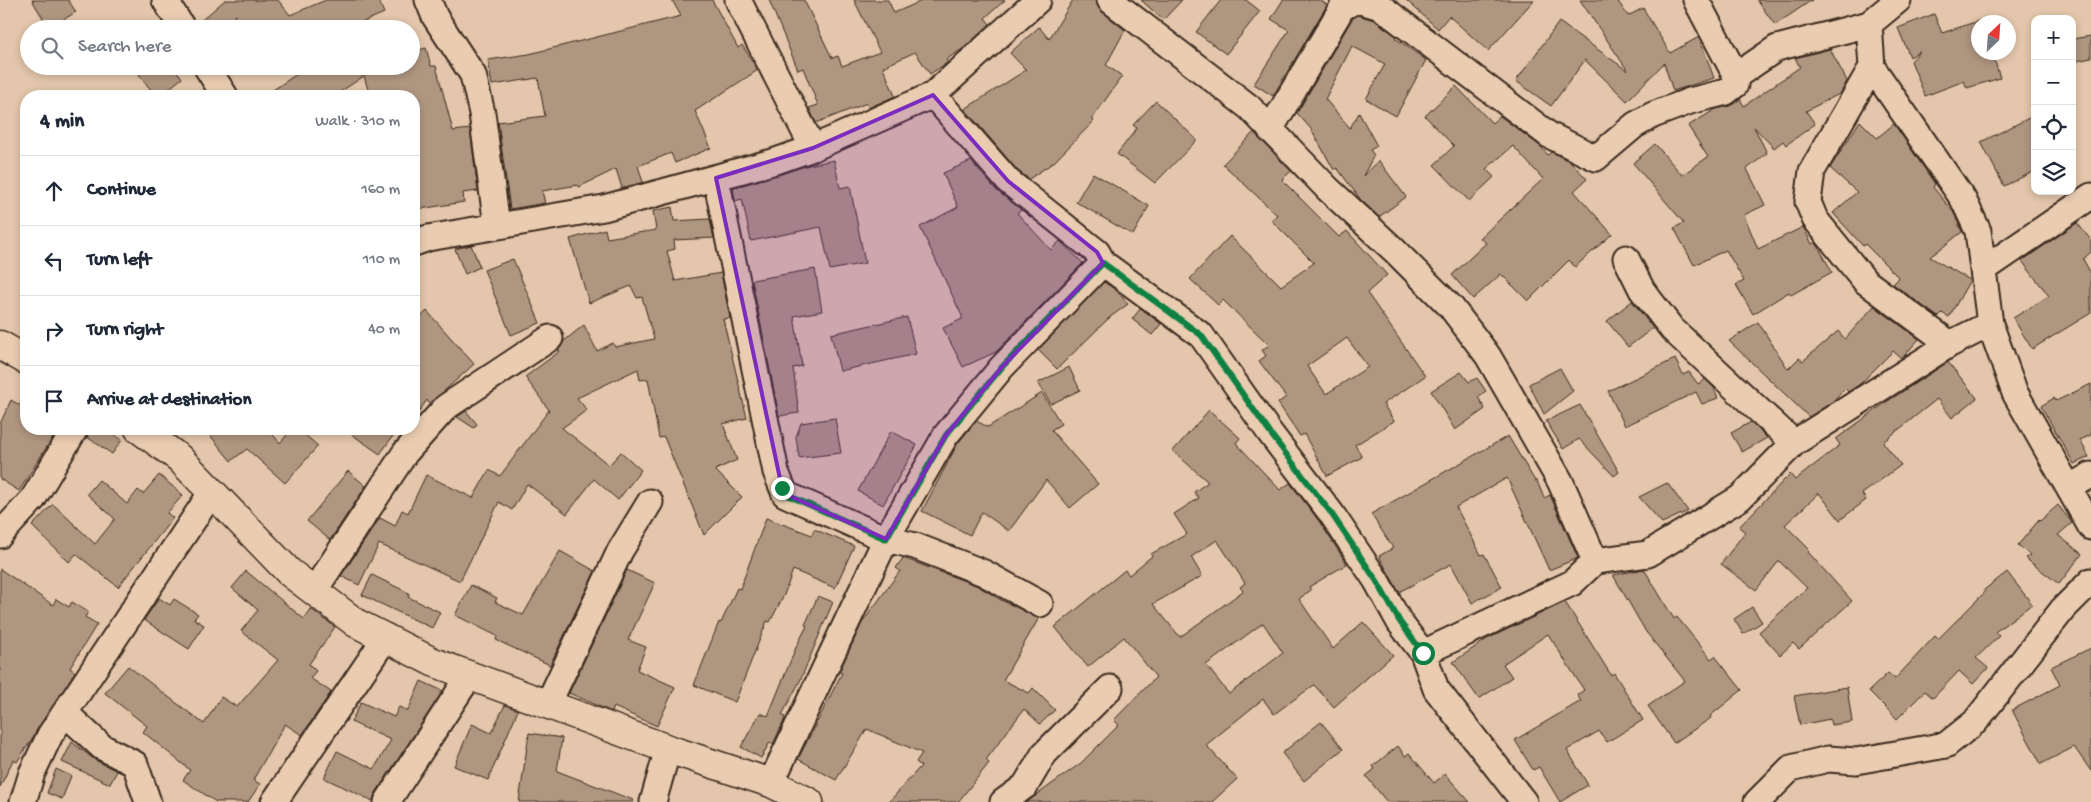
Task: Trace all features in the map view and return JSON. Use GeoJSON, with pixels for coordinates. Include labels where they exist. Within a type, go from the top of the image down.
{"type":"FeatureCollection","features":[{"type":"Feature","properties":{"kind":"street"},"geometry":{"type":"LineString","coordinates":[[165,0],[177,20]]}},
{"type":"Feature","properties":{"kind":"street"},"geometry":{"type":"LineString","coordinates":[[428,0],[435,16],[473,75],[482,113],[497,226]]}},
{"type":"Feature","properties":{"kind":"street"},"geometry":{"type":"LineString","coordinates":[[738,0],[813,148]]}},
{"type":"Feature","properties":{"kind":"street"},"geometry":{"type":"LineString","coordinates":[[420,241],[604,208],[716,178],[813,148],[934,95],[1038,0]]}},
{"type":"Feature","properties":{"kind":"street"},"geometry":{"type":"LineString","coordinates":[[1110,0],[1249,107],[1328,189],[1394,250],[1451,308],[1488,356],[1560,481],[1595,561]]}},
{"type":"Feature","properties":{"kind":"street"},"geometry":{"type":"LineString","coordinates":[[1270,130],[1342,8],[1356,0],[1381,7],[1549,135],[1596,158],[1636,125],[1653,115],[1690,101],[1726,92],[1735,85],[1736,76],[1696,0]]}},
{"type":"Feature","properties":{"kind":"street"},"geometry":{"type":"LineString","coordinates":[[1736,76],[1777,48],[1869,24],[1898,0]]}},
{"type":"Feature","properties":{"kind":"street"},"geometry":{"type":"LineString","coordinates":[[1869,24],[1872,67],[1963,199],[1978,231],[1990,324],[2015,393],[2091,527]]}},
{"type":"Feature","properties":{"kind":"street"},"geometry":{"type":"LineString","coordinates":[[1872,67],[1812,170],[1808,202],[1816,219],[1866,281],[1950,344]]}},
{"type":"Feature","properties":{"kind":"street"},"geometry":{"type":"LineString","coordinates":[[212,75],[221,90]]}},
{"type":"Feature","properties":{"kind":"street"},"geometry":{"type":"LineString","coordinates":[[934,95],[1008,181],[1096,252],[1103,263],[1201,335],[1270,433],[1331,513],[1376,580],[1400,622],[1423,653],[1436,689],[1524,802]]}},
{"type":"Feature","properties":{"kind":"street"},"geometry":{"type":"LineString","coordinates":[[716,178],[776,472],[785,494],[886,539],[915,546],[984,573],[1040,604]]}},
{"type":"Feature","properties":{"kind":"street"},"geometry":{"type":"LineString","coordinates":[[1983,270],[2091,196]]}},
{"type":"Feature","properties":{"kind":"street"},"geometry":{"type":"LineString","coordinates":[[1626,258],[1642,290],[1672,329],[1794,443]]}},
{"type":"Feature","properties":{"kind":"street"},"geometry":{"type":"LineString","coordinates":[[771,783],[886,539],[946,435],[1002,367],[1103,263]]}},
{"type":"Feature","properties":{"kind":"street"},"geometry":{"type":"LineString","coordinates":[[1423,653],[1572,583],[1595,561],[1648,554],[1740,498],[1794,443],[1950,344],[1990,324]]}},
{"type":"Feature","properties":{"kind":"street"},"geometry":{"type":"LineString","coordinates":[[314,591],[405,453],[446,408],[550,338]]}},
{"type":"Feature","properties":{"kind":"street"},"geometry":{"type":"LineString","coordinates":[[0,345],[20,357]]}},
{"type":"Feature","properties":{"kind":"street"},"geometry":{"type":"LineString","coordinates":[[0,535],[32,499],[72,435]]}},
{"type":"Feature","properties":{"kind":"street"},"geometry":{"type":"LineString","coordinates":[[147,435],[179,458],[289,572],[356,622],[433,662],[668,749],[771,783],[809,802]]}},
{"type":"Feature","properties":{"kind":"street"},"geometry":{"type":"LineString","coordinates":[[2070,487],[2091,475]]}},
{"type":"Feature","properties":{"kind":"street"},"geometry":{"type":"LineString","coordinates":[[23,802],[36,765],[50,735],[212,492]]}},
{"type":"Feature","properties":{"kind":"street"},"geometry":{"type":"LineString","coordinates":[[548,704],[620,551],[650,502]]}},
{"type":"Feature","properties":{"kind":"street"},"geometry":{"type":"LineString","coordinates":[[1757,802],[1790,768],[1828,759],[1856,761],[1946,745],[1974,722],[2063,609],[2091,582]]}},
{"type":"Feature","properties":{"kind":"street"},"geometry":{"type":"LineString","coordinates":[[274,802],[386,638]]}},
{"type":"Feature","properties":{"kind":"street"},"geometry":{"type":"LineString","coordinates":[[387,802],[470,675]]}},
{"type":"Feature","properties":{"kind":"street"},"geometry":{"type":"LineString","coordinates":[[1003,802],[1025,786],[1044,754],[1110,688]]}},
{"type":"Feature","properties":{"kind":"street"},"geometry":{"type":"LineString","coordinates":[[65,713],[102,747],[135,764],[148,802]]}},
{"type":"Feature","properties":{"kind":"street"},"geometry":{"type":"LineString","coordinates":[[653,802],[668,749]]}},
{"type":"Feature","properties":{"kind":"highlighted area"},"geometry":{"type":"Polygon","coordinates":[[[933,95],[1008,181],[1097,252],[1103,263],[1002,367],[946,435],[886,539],[785,494],[782,488],[716,178],[813,148],[933,95]]]}},
{"type":"Feature","properties":{"kind":"building"},"geometry":{"type":"Polygon","coordinates":[[[32,0],[68,0],[76,12],[62,20],[44,20],[32,0]]]}},
{"type":"Feature","properties":{"kind":"building"},"geometry":{"type":"Polygon","coordinates":[[[225,0],[278,0],[290,15],[326,0],[378,0],[384,13],[368,20],[240,20],[236,15],[230,20],[202,20],[225,0]]]}},
{"type":"Feature","properties":{"kind":"building"},"geometry":{"type":"Polygon","coordinates":[[[672,0],[712,0],[738,48],[742,45],[758,70],[695,111],[711,148],[675,163],[671,153],[638,166],[643,182],[622,188],[616,169],[579,187],[578,185],[542,191],[545,203],[510,209],[498,122],[545,116],[538,78],[492,85],[488,60],[529,54],[681,16],[672,0]]]}},
{"type":"Feature","properties":{"kind":"building"},"geometry":{"type":"Polygon","coordinates":[[[769,0],[804,0],[832,58],[838,56],[842,66],[880,52],[854,0],[888,0],[894,13],[924,0],[1005,0],[985,18],[990,24],[964,48],[947,59],[947,63],[930,74],[915,52],[883,67],[895,96],[868,108],[867,103],[816,123],[809,108],[818,105],[803,68],[798,70],[769,0]]]}},
{"type":"Feature","properties":{"kind":"building"},"geometry":{"type":"Polygon","coordinates":[[[1073,0],[1096,0],[1101,11],[1125,30],[1106,65],[1122,76],[1092,119],[1094,121],[1054,162],[1029,179],[1018,171],[965,109],[1026,70],[1010,53],[1039,27],[1049,39],[1073,0]]]}},
{"type":"Feature","properties":{"kind":"building"},"geometry":{"type":"Polygon","coordinates":[[[1141,0],[1182,0],[1163,20],[1141,0]]]}},
{"type":"Feature","properties":{"kind":"building"},"geometry":{"type":"Polygon","coordinates":[[[1221,0],[1246,0],[1260,11],[1226,54],[1196,32],[1221,0]]]}},
{"type":"Feature","properties":{"kind":"building"},"geometry":{"type":"Polygon","coordinates":[[[1283,0],[1320,0],[1327,5],[1273,96],[1254,84],[1289,30],[1271,19],[1283,0]]]}},
{"type":"Feature","properties":{"kind":"building"},"geometry":{"type":"Polygon","coordinates":[[[1406,0],[1534,0],[1488,51],[1449,16],[1438,29],[1406,0]]]}},
{"type":"Feature","properties":{"kind":"building"},"geometry":{"type":"Polygon","coordinates":[[[1580,0],[1617,0],[1628,16],[1643,8],[1670,53],[1699,37],[1714,78],[1673,91],[1664,63],[1627,101],[1585,60],[1551,106],[1516,81],[1559,22],[1628,71],[1580,0]]]}},
{"type":"Feature","properties":{"kind":"building"},"geometry":{"type":"Polygon","coordinates":[[[1757,0],[1812,0],[1775,25],[1757,0]]]}},
{"type":"Feature","properties":{"kind":"building"},"geometry":{"type":"Polygon","coordinates":[[[1934,14],[1942,33],[1971,23],[1971,60],[1994,60],[2000,78],[1967,88],[1964,81],[1925,96],[1911,61],[1920,51],[1910,57],[1898,28],[1934,14]]]}},
{"type":"Feature","properties":{"kind":"building"},"geometry":{"type":"Polygon","coordinates":[[[1358,15],[1374,20],[1426,60],[1396,116],[1366,99],[1385,64],[1352,46],[1325,99],[1350,128],[1359,113],[1377,146],[1370,150],[1374,155],[1363,176],[1379,161],[1406,197],[1379,217],[1361,200],[1337,168],[1334,170],[1311,129],[1297,113],[1352,19],[1358,15]]]}},
{"type":"Feature","properties":{"kind":"building"},"geometry":{"type":"Polygon","coordinates":[[[2091,36],[2091,58],[2076,61],[2076,38],[2091,36]]]}},
{"type":"Feature","properties":{"kind":"building"},"geometry":{"type":"Polygon","coordinates":[[[426,48],[431,66],[436,66],[453,131],[470,129],[478,191],[463,193],[464,202],[420,209],[420,90],[368,90],[364,76],[343,90],[273,90],[296,75],[420,75],[420,50],[426,48]]]}},
{"type":"Feature","properties":{"kind":"building"},"geometry":{"type":"Polygon","coordinates":[[[1830,49],[1847,81],[1841,93],[1806,111],[1815,124],[1786,145],[1783,141],[1774,148],[1754,127],[1767,153],[1747,169],[1765,205],[1744,215],[1758,249],[1803,227],[1812,244],[1815,242],[1818,246],[1832,272],[1791,295],[1789,292],[1753,314],[1736,285],[1744,281],[1726,250],[1694,265],[1674,228],[1684,223],[1633,163],[1655,144],[1682,175],[1708,157],[1688,126],[1716,109],[1730,106],[1740,99],[1744,106],[1800,67],[1795,58],[1830,49]]]}},
{"type":"Feature","properties":{"kind":"building"},"geometry":{"type":"Polygon","coordinates":[[[139,75],[180,75],[182,78],[167,90],[151,90],[139,75]]]}},
{"type":"Feature","properties":{"kind":"building"},"geometry":{"type":"Polygon","coordinates":[[[1456,86],[1492,123],[1500,116],[1540,146],[1548,155],[1551,152],[1571,162],[1587,179],[1574,191],[1612,234],[1575,267],[1569,260],[1528,301],[1501,274],[1473,299],[1452,275],[1486,243],[1480,238],[1543,179],[1513,146],[1486,169],[1494,177],[1469,201],[1434,165],[1454,146],[1425,116],[1456,86]]]}},
{"type":"Feature","properties":{"kind":"building"},"geometry":{"type":"Polygon","coordinates":[[[1156,101],[1197,140],[1155,183],[1117,154],[1137,128],[1133,125],[1156,101]]]}},
{"type":"Feature","properties":{"kind":"building"},"geometry":{"type":"Polygon","coordinates":[[[2031,117],[2031,173],[2004,186],[1981,142],[2031,117]]]}},
{"type":"Feature","properties":{"kind":"building"},"geometry":{"type":"Polygon","coordinates":[[[1860,121],[1877,138],[1894,124],[1935,184],[1933,187],[1954,213],[1962,232],[1930,257],[1970,280],[1949,317],[1942,313],[1938,317],[1893,284],[1899,278],[1865,244],[1863,246],[1833,213],[1857,192],[1830,168],[1860,121]]]}},
{"type":"Feature","properties":{"kind":"building"},"geometry":{"type":"Polygon","coordinates":[[[1254,132],[1291,171],[1282,180],[1339,237],[1347,231],[1387,275],[1367,293],[1425,376],[1383,404],[1394,421],[1355,445],[1362,457],[1327,476],[1304,434],[1300,436],[1278,403],[1286,397],[1259,361],[1266,356],[1262,350],[1269,345],[1223,300],[1218,305],[1190,279],[1230,236],[1281,286],[1314,263],[1271,220],[1277,215],[1223,164],[1254,132]],[[1347,338],[1307,366],[1326,394],[1368,367],[1347,338]]]}},
{"type":"Feature","properties":{"kind":"building"},"geometry":{"type":"Polygon","coordinates":[[[834,160],[840,188],[850,186],[865,263],[830,270],[821,227],[751,241],[742,199],[735,201],[733,188],[809,165],[834,160]]]}},
{"type":"Feature","properties":{"kind":"building"},"geometry":{"type":"Polygon","coordinates":[[[971,161],[997,191],[1022,210],[1017,213],[1051,250],[1060,241],[1083,263],[996,352],[963,367],[943,328],[962,319],[962,316],[920,227],[958,207],[943,173],[971,161]]]}},
{"type":"Feature","properties":{"kind":"building"},"geometry":{"type":"Polygon","coordinates":[[[1093,173],[1149,206],[1133,235],[1076,202],[1093,173]]]}},
{"type":"Feature","properties":{"kind":"building"},"geometry":{"type":"Polygon","coordinates":[[[672,207],[674,221],[710,219],[714,238],[674,240],[675,249],[667,251],[675,281],[721,273],[730,318],[723,319],[747,418],[723,424],[737,460],[715,470],[742,497],[704,535],[664,437],[659,438],[648,379],[640,380],[638,369],[577,398],[587,410],[562,428],[609,465],[621,452],[641,470],[618,500],[594,479],[567,514],[527,484],[512,510],[499,502],[460,581],[379,544],[359,585],[341,576],[380,518],[395,526],[402,510],[408,513],[426,475],[473,498],[489,470],[500,476],[549,410],[525,377],[560,351],[558,350],[564,341],[584,325],[597,351],[613,343],[615,347],[654,339],[642,297],[637,298],[631,286],[589,303],[570,239],[605,229],[607,238],[656,230],[653,211],[672,207]]]}},
{"type":"Feature","properties":{"kind":"building"},"geometry":{"type":"Polygon","coordinates":[[[2077,223],[2091,240],[2091,252],[2083,259],[2091,274],[2091,313],[2032,349],[2013,318],[2049,296],[2022,261],[2077,223]]]}},
{"type":"Feature","properties":{"kind":"building"},"geometry":{"type":"Polygon","coordinates":[[[471,245],[480,267],[465,274],[455,249],[471,245]]]}},
{"type":"Feature","properties":{"kind":"building"},"geometry":{"type":"Polygon","coordinates":[[[513,259],[540,323],[511,335],[484,270],[513,259]]]}},
{"type":"Feature","properties":{"kind":"building"},"geometry":{"type":"Polygon","coordinates":[[[815,269],[822,311],[794,316],[802,366],[793,368],[799,413],[779,416],[752,280],[815,269]]]}},
{"type":"Feature","properties":{"kind":"building"},"geometry":{"type":"Polygon","coordinates":[[[1104,282],[1116,290],[1128,304],[1109,318],[1057,369],[1038,350],[1104,282]]]}},
{"type":"Feature","properties":{"kind":"building"},"geometry":{"type":"Polygon","coordinates":[[[1632,301],[1653,328],[1628,347],[1607,321],[1632,301]]]}},
{"type":"Feature","properties":{"kind":"building"},"geometry":{"type":"Polygon","coordinates":[[[1874,306],[1919,339],[1901,358],[1893,351],[1860,384],[1848,392],[1845,388],[1832,402],[1809,417],[1729,341],[1758,322],[1788,369],[1799,358],[1803,361],[1838,331],[1845,339],[1874,306]]]}},
{"type":"Feature","properties":{"kind":"building"},"geometry":{"type":"Polygon","coordinates":[[[1141,308],[1161,324],[1152,335],[1132,319],[1141,308]]]}},
{"type":"Feature","properties":{"kind":"building"},"geometry":{"type":"Polygon","coordinates":[[[427,311],[474,364],[430,404],[427,400],[420,410],[420,317],[427,311]]]}},
{"type":"Feature","properties":{"kind":"building"},"geometry":{"type":"Polygon","coordinates":[[[907,317],[916,354],[840,371],[831,334],[907,317]]]}},
{"type":"Feature","properties":{"kind":"building"},"geometry":{"type":"Polygon","coordinates":[[[1675,359],[1683,375],[1689,372],[1698,384],[1705,379],[1714,388],[1718,398],[1702,404],[1696,392],[1625,426],[1608,391],[1675,359]]]}},
{"type":"Feature","properties":{"kind":"building"},"geometry":{"type":"Polygon","coordinates":[[[1948,362],[1977,398],[1952,418],[1937,399],[1883,442],[1901,465],[1862,494],[1866,500],[1840,520],[1819,493],[1785,525],[1810,550],[1808,552],[1852,601],[1799,649],[1793,643],[1780,655],[1759,632],[1807,588],[1779,561],[1756,590],[1721,564],[1745,532],[1739,527],[1790,474],[1795,480],[1840,445],[1836,439],[1888,401],[1948,362]]]}},
{"type":"Feature","properties":{"kind":"building"},"geometry":{"type":"Polygon","coordinates":[[[1069,367],[1080,390],[1051,404],[1038,383],[1069,367]]]}},
{"type":"Feature","properties":{"kind":"building"},"geometry":{"type":"Polygon","coordinates":[[[1560,368],[1573,391],[1544,414],[1529,384],[1560,368]]]}},
{"type":"Feature","properties":{"kind":"building"},"geometry":{"type":"Polygon","coordinates":[[[1461,372],[1469,382],[1477,378],[1486,391],[1478,397],[1485,409],[1455,430],[1431,391],[1461,372]]]}},
{"type":"Feature","properties":{"kind":"building"},"geometry":{"type":"Polygon","coordinates":[[[2091,384],[2091,435],[2080,440],[2089,457],[2074,464],[2041,406],[2054,398],[2056,401],[2091,384]]]}},
{"type":"Feature","properties":{"kind":"building"},"geometry":{"type":"Polygon","coordinates":[[[1042,393],[1061,424],[1051,430],[1098,484],[1070,508],[1046,480],[1009,531],[982,512],[970,535],[922,511],[958,443],[976,421],[988,427],[1042,393]]]}},
{"type":"Feature","properties":{"kind":"building"},"geometry":{"type":"Polygon","coordinates":[[[11,400],[20,405],[20,435],[54,435],[19,491],[0,479],[0,424],[11,400]]]}},
{"type":"Feature","properties":{"kind":"building"},"geometry":{"type":"Polygon","coordinates":[[[1580,405],[1619,472],[1614,476],[1579,439],[1563,449],[1546,421],[1580,405]]]}},
{"type":"Feature","properties":{"kind":"building"},"geometry":{"type":"Polygon","coordinates":[[[1209,410],[1240,438],[1236,443],[1280,490],[1290,483],[1319,521],[1347,564],[1309,587],[1311,590],[1299,599],[1333,649],[1363,622],[1393,655],[1334,707],[1314,685],[1274,714],[1263,699],[1206,745],[1237,779],[1212,802],[1027,802],[1081,763],[1119,725],[1114,720],[1156,677],[1124,637],[1088,667],[1055,627],[1125,570],[1129,575],[1152,556],[1151,554],[1187,534],[1174,514],[1199,498],[1194,492],[1208,482],[1173,451],[1209,410]],[[1217,540],[1191,557],[1202,576],[1153,604],[1180,637],[1243,591],[1240,587],[1245,583],[1217,540]],[[1263,623],[1206,665],[1229,694],[1283,653],[1263,623]]]}},
{"type":"Feature","properties":{"kind":"building"},"geometry":{"type":"Polygon","coordinates":[[[466,411],[477,424],[474,428],[457,417],[466,411]]]}},
{"type":"Feature","properties":{"kind":"building"},"geometry":{"type":"Polygon","coordinates":[[[835,418],[841,453],[799,458],[796,437],[801,423],[835,418]]]}},
{"type":"Feature","properties":{"kind":"building"},"geometry":{"type":"Polygon","coordinates":[[[1751,422],[1767,438],[1742,452],[1731,433],[1751,422]]]}},
{"type":"Feature","properties":{"kind":"building"},"geometry":{"type":"Polygon","coordinates":[[[891,431],[917,445],[883,505],[858,491],[891,431]]]}},
{"type":"Feature","properties":{"kind":"building"},"geometry":{"type":"Polygon","coordinates":[[[88,435],[115,435],[122,440],[112,454],[87,437],[88,435]]]}},
{"type":"Feature","properties":{"kind":"building"},"geometry":{"type":"Polygon","coordinates":[[[210,435],[273,435],[280,443],[287,435],[305,435],[318,446],[285,483],[247,449],[231,461],[210,435]]]}},
{"type":"Feature","properties":{"kind":"building"},"geometry":{"type":"Polygon","coordinates":[[[353,435],[394,435],[380,454],[353,435]]]}},
{"type":"Feature","properties":{"kind":"building"},"geometry":{"type":"Polygon","coordinates":[[[1508,436],[1535,481],[1537,481],[1544,498],[1550,495],[1578,558],[1549,570],[1507,478],[1456,507],[1481,555],[1484,554],[1502,587],[1472,603],[1451,564],[1399,592],[1379,556],[1393,548],[1371,514],[1508,436]]]}},
{"type":"Feature","properties":{"kind":"building"},"geometry":{"type":"Polygon","coordinates":[[[348,471],[366,486],[330,540],[307,521],[348,471]]]}},
{"type":"Feature","properties":{"kind":"building"},"geometry":{"type":"Polygon","coordinates":[[[159,475],[183,495],[167,513],[173,518],[118,587],[76,554],[69,562],[32,526],[53,504],[95,544],[115,519],[87,494],[99,480],[127,504],[138,490],[143,494],[159,475]]]}},
{"type":"Feature","properties":{"kind":"building"},"geometry":{"type":"Polygon","coordinates":[[[1667,483],[1688,511],[1662,523],[1639,497],[1667,483]]]}},
{"type":"Feature","properties":{"kind":"building"},"geometry":{"type":"Polygon","coordinates":[[[2058,505],[2072,523],[2058,535],[2082,554],[2059,584],[2025,558],[2030,555],[2018,545],[2039,520],[2058,505]]]}},
{"type":"Feature","properties":{"kind":"building"},"geometry":{"type":"Polygon","coordinates":[[[766,518],[812,535],[814,529],[854,546],[835,588],[793,570],[784,595],[770,622],[767,621],[735,702],[694,685],[719,622],[721,623],[737,588],[740,589],[766,518]]]}},
{"type":"Feature","properties":{"kind":"building"},"geometry":{"type":"Polygon","coordinates":[[[560,551],[595,571],[550,665],[496,640],[497,636],[455,615],[471,585],[497,598],[495,602],[523,615],[560,551]]]}},
{"type":"Feature","properties":{"kind":"building"},"geometry":{"type":"Polygon","coordinates":[[[903,558],[978,586],[1001,600],[1039,618],[1003,680],[1029,693],[1033,688],[1055,710],[1040,724],[1024,709],[986,760],[989,763],[958,802],[889,802],[921,766],[916,762],[922,753],[867,729],[836,780],[798,759],[842,673],[839,672],[862,623],[900,571],[896,568],[903,558]]]}},
{"type":"Feature","properties":{"kind":"building"},"geometry":{"type":"Polygon","coordinates":[[[0,569],[53,605],[56,599],[69,607],[72,602],[88,612],[85,617],[97,624],[70,668],[75,672],[17,762],[13,760],[0,787],[0,569]]]}},
{"type":"Feature","properties":{"kind":"building"},"geometry":{"type":"Polygon","coordinates":[[[1644,569],[1674,619],[1677,617],[1711,659],[1715,656],[1742,690],[1710,716],[1711,718],[1674,743],[1648,706],[1685,681],[1646,632],[1613,575],[1644,569]]]}},
{"type":"Feature","properties":{"kind":"building"},"geometry":{"type":"Polygon","coordinates":[[[627,570],[655,583],[628,640],[646,647],[637,670],[675,687],[657,726],[614,707],[612,712],[569,693],[627,570]]]}},
{"type":"Feature","properties":{"kind":"building"},"geometry":{"type":"Polygon","coordinates":[[[246,571],[304,619],[311,609],[335,627],[309,664],[316,671],[310,678],[331,692],[302,735],[285,724],[253,780],[260,784],[248,802],[216,802],[183,780],[190,770],[143,732],[147,726],[105,693],[128,666],[204,724],[221,697],[237,707],[278,660],[241,631],[258,610],[232,588],[246,571]]]}},
{"type":"Feature","properties":{"kind":"building"},"geometry":{"type":"Polygon","coordinates":[[[2007,572],[2032,604],[1995,632],[1999,636],[1976,658],[1988,668],[1973,684],[1959,671],[1933,698],[1925,691],[1897,719],[1869,691],[1888,673],[1895,679],[1935,636],[1938,639],[1985,592],[1984,590],[2007,572]]]}},
{"type":"Feature","properties":{"kind":"building"},"geometry":{"type":"Polygon","coordinates":[[[372,575],[409,593],[408,597],[440,612],[432,628],[362,595],[372,575]]]}},
{"type":"Feature","properties":{"kind":"building"},"geometry":{"type":"Polygon","coordinates":[[[818,596],[833,602],[800,681],[782,715],[785,717],[783,723],[773,744],[770,742],[761,758],[741,747],[760,713],[768,716],[818,596]]]}},
{"type":"Feature","properties":{"kind":"building"},"geometry":{"type":"Polygon","coordinates":[[[159,598],[170,605],[174,599],[198,614],[194,619],[204,625],[189,649],[144,620],[159,598]]]}},
{"type":"Feature","properties":{"kind":"building"},"geometry":{"type":"Polygon","coordinates":[[[1565,602],[1611,675],[1614,673],[1643,720],[1607,742],[1599,731],[1567,750],[1588,785],[1560,802],[1539,767],[1533,770],[1515,740],[1581,701],[1577,695],[1584,690],[1548,634],[1503,664],[1512,677],[1479,699],[1453,662],[1487,639],[1565,602]]]}},
{"type":"Feature","properties":{"kind":"building"},"geometry":{"type":"Polygon","coordinates":[[[1752,607],[1762,622],[1743,634],[1734,619],[1752,607]]]}},
{"type":"Feature","properties":{"kind":"building"},"geometry":{"type":"Polygon","coordinates":[[[2091,648],[2091,771],[2074,747],[2041,764],[2012,710],[2060,685],[2051,667],[2091,648]]]}},
{"type":"Feature","properties":{"kind":"building"},"geometry":{"type":"Polygon","coordinates":[[[421,681],[443,691],[375,794],[373,801],[324,778],[337,751],[374,769],[391,740],[351,722],[361,702],[394,717],[399,707],[408,711],[421,681]]]}},
{"type":"Feature","properties":{"kind":"building"},"geometry":{"type":"Polygon","coordinates":[[[1847,687],[1852,722],[1831,725],[1830,719],[1800,725],[1794,696],[1847,687]]]}},
{"type":"Feature","properties":{"kind":"building"},"geometry":{"type":"Polygon","coordinates":[[[505,705],[518,710],[488,780],[454,766],[472,724],[491,733],[505,705]]]}},
{"type":"Feature","properties":{"kind":"building"},"geometry":{"type":"Polygon","coordinates":[[[1321,722],[1343,749],[1304,781],[1282,753],[1321,722]]]}},
{"type":"Feature","properties":{"kind":"building"},"geometry":{"type":"Polygon","coordinates":[[[529,733],[562,738],[557,771],[633,800],[633,802],[519,802],[529,733]]]}},
{"type":"Feature","properties":{"kind":"building"},"geometry":{"type":"Polygon","coordinates":[[[72,742],[95,760],[117,771],[110,784],[62,762],[72,742]]]}},
{"type":"Feature","properties":{"kind":"building"},"geometry":{"type":"Polygon","coordinates":[[[1398,746],[1405,756],[1409,753],[1434,783],[1445,774],[1470,802],[1387,802],[1366,776],[1375,769],[1373,766],[1398,746]]]}},
{"type":"Feature","properties":{"kind":"building"},"geometry":{"type":"Polygon","coordinates":[[[56,769],[71,776],[62,799],[47,793],[56,769]]]}},
{"type":"Feature","properties":{"kind":"route"},"geometry":{"type":"LineString","coordinates":[[782,488],[785,494],[886,539],[946,435],[1002,367],[1103,263],[1201,335],[1270,433],[1331,513],[1376,580],[1400,622],[1423,653]]}}]}
